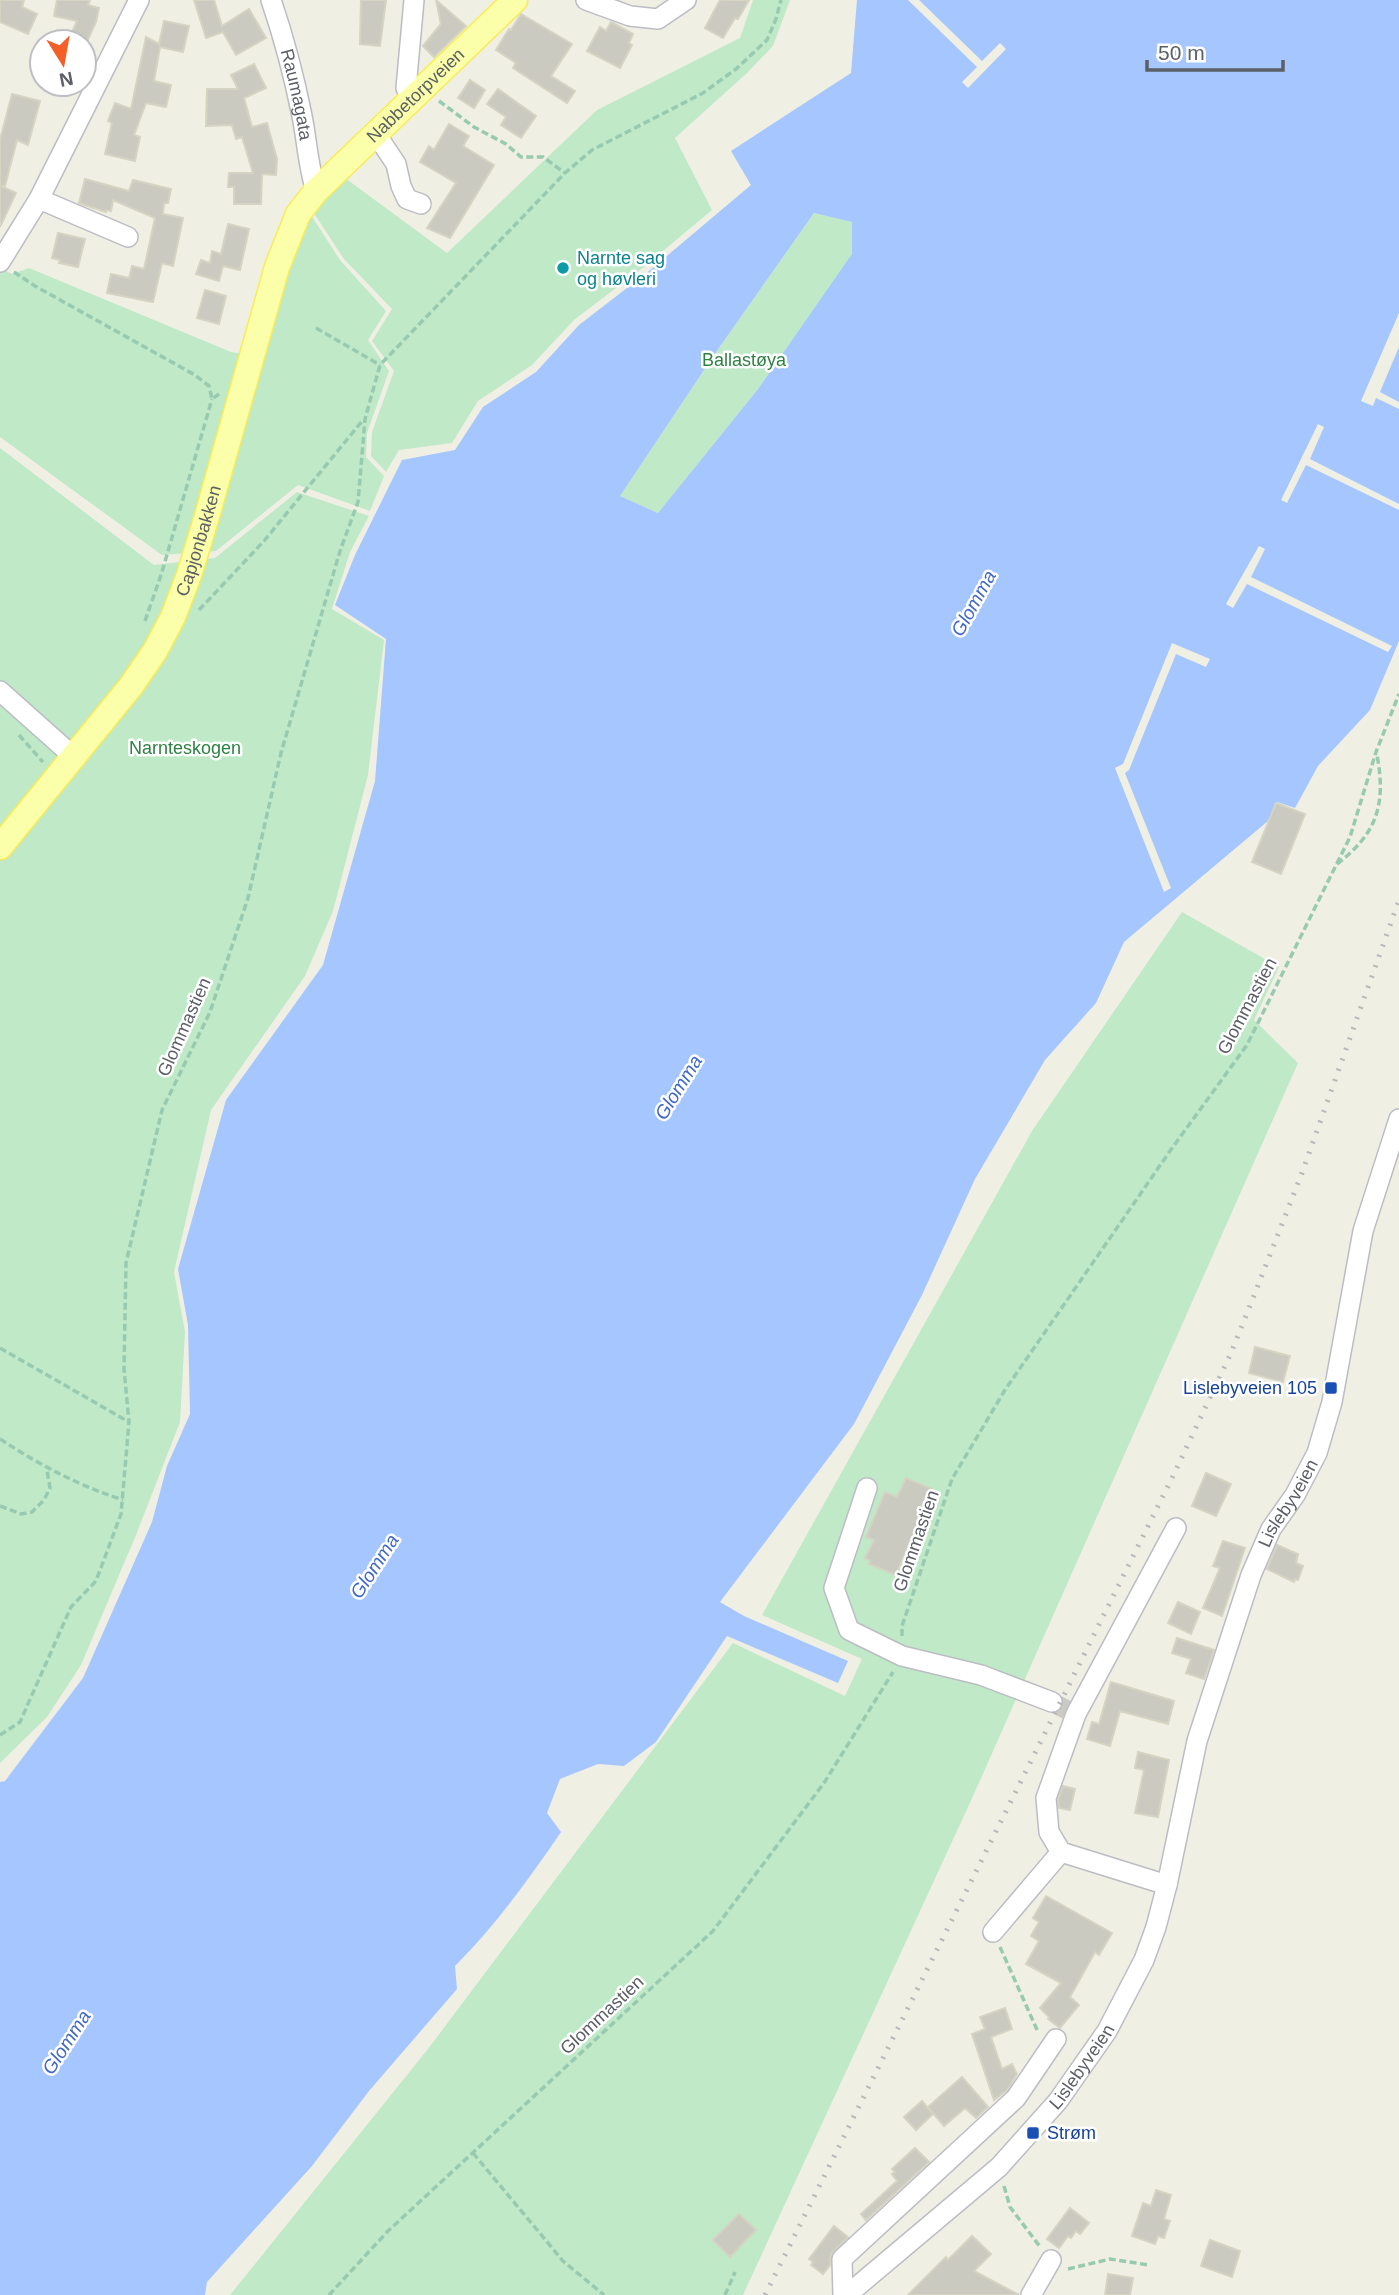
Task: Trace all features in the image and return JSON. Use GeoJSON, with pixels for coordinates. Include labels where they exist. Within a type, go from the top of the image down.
{"type":"FeatureCollection","features":[{"type":"Feature","properties":{"kind":"main road","name":"Nabbetorpveien"},"geometry":{"type":"LineString","coordinates":[[316,191],[515,0]]}},
{"type":"Feature","properties":{"kind":"main road","name":"Capjonbakken"},"geometry":{"type":"LineString","coordinates":[[0,847],[66,750],[131,687],[173,617],[204,528],[286,239],[298,214],[316,191]]}},
{"type":"Feature","properties":{"kind":"street"},"geometry":{"type":"LineString","coordinates":[[1,263],[39,199],[139,0]]}},
{"type":"Feature","properties":{"kind":"street","name":"Raumagata"},"geometry":{"type":"LineString","coordinates":[[271,0],[285,39],[296,83],[310,172],[316,191]]}},
{"type":"Feature","properties":{"kind":"street"},"geometry":{"type":"LineString","coordinates":[[414,0],[406,88],[418,94]]}},
{"type":"Feature","properties":{"kind":"street"},"geometry":{"type":"LineString","coordinates":[[586,0],[630,16],[658,19],[685,0]]}},
{"type":"Feature","properties":{"kind":"street"},"geometry":{"type":"LineString","coordinates":[[376,134],[396,164],[407,199],[421,204]]}},
{"type":"Feature","properties":{"kind":"street"},"geometry":{"type":"LineString","coordinates":[[39,199],[128,237]]}},
{"type":"Feature","properties":{"kind":"street"},"geometry":{"type":"LineString","coordinates":[[0,691],[66,750]]}},
{"type":"Feature","properties":{"kind":"street","name":"Lislebyveien"},"geometry":{"type":"LineString","coordinates":[[845,2295],[999,2167],[1058,2101],[1107,2031],[1144,1960],[1167,1885],[1197,1741],[1251,1575],[1271,1529],[1295,1494],[1317,1453],[1332,1402],[1363,1231],[1399,1119]]}},
{"type":"Feature","properties":{"kind":"street"},"geometry":{"type":"LineString","coordinates":[[867,1488],[834,1588],[849,1630],[902,1656],[981,1675],[1065,1709]]}},
{"type":"Feature","properties":{"kind":"street"},"geometry":{"type":"LineString","coordinates":[[1167,1885],[1061,1852],[1049,1832],[1046,1798],[1065,1709],[1176,1528]]}},
{"type":"Feature","properties":{"kind":"street"},"geometry":{"type":"LineString","coordinates":[[993,1932],[1061,1852]]}},
{"type":"Feature","properties":{"kind":"street","name":"Lislebyveien"},"geometry":{"type":"LineString","coordinates":[[845,2295],[842,2259],[1016,2098],[1051,2045]]}},
{"type":"Feature","properties":{"kind":"street"},"geometry":{"type":"LineString","coordinates":[[1031,2295],[1046,2268]]}},
{"type":"Feature","properties":{"kind":"path","name":"Glommastien"},"geometry":{"type":"LineString","coordinates":[[0,1735],[20,1722],[71,1607],[96,1581],[121,1514],[129,1422],[124,1369],[126,1263],[162,1110],[210,1012],[248,898],[281,753],[340,551],[358,502],[365,419],[380,365],[565,173],[592,150],[702,93],[736,69],[766,40],[781,0]]}},
{"type":"Feature","properties":{"kind":"path"},"geometry":{"type":"LineString","coordinates":[[418,94],[506,144],[521,157],[544,157],[565,173]]}},
{"type":"Feature","properties":{"kind":"path"},"geometry":{"type":"LineString","coordinates":[[1,263],[35,286],[195,374],[209,386],[212,399],[158,584],[143,625]]}},
{"type":"Feature","properties":{"kind":"path"},"geometry":{"type":"LineString","coordinates":[[316,328],[380,365]]}},
{"type":"Feature","properties":{"kind":"path"},"geometry":{"type":"LineString","coordinates":[[212,399],[235,383],[245,380]]}},
{"type":"Feature","properties":{"kind":"path"},"geometry":{"type":"LineString","coordinates":[[173,617],[186,624],[264,541],[365,419]]}},
{"type":"Feature","properties":{"kind":"path","name":"Glommastien"},"geometry":{"type":"LineString","coordinates":[[329,2295],[388,2231],[713,1931],[824,1783],[902,1656],[902,1626],[952,1479],[1005,1390],[1170,1151],[1247,1045],[1350,837],[1376,752],[1399,694]]}},
{"type":"Feature","properties":{"kind":"path"},"geometry":{"type":"LineString","coordinates":[[12,727],[43,762]]}},
{"type":"Feature","properties":{"kind":"path"},"geometry":{"type":"LineString","coordinates":[[38,769],[43,762],[66,750]]}},
{"type":"Feature","properties":{"kind":"path"},"geometry":{"type":"LineString","coordinates":[[1335,865],[1354,851],[1370,828],[1381,802],[1381,779],[1376,752]]}},
{"type":"Feature","properties":{"kind":"path"},"geometry":{"type":"LineString","coordinates":[[0,1348],[129,1422]]}},
{"type":"Feature","properties":{"kind":"path"},"geometry":{"type":"LineString","coordinates":[[0,1439],[45,1468],[85,1487],[123,1500]]}},
{"type":"Feature","properties":{"kind":"path"},"geometry":{"type":"LineString","coordinates":[[0,1506],[21,1514],[32,1512],[44,1500],[50,1488],[45,1468]]}},
{"type":"Feature","properties":{"kind":"path"},"geometry":{"type":"LineString","coordinates":[[993,1932],[1051,2045]]}},
{"type":"Feature","properties":{"kind":"path"},"geometry":{"type":"LineString","coordinates":[[472,2153],[563,2261],[604,2295]]}},
{"type":"Feature","properties":{"kind":"path"},"geometry":{"type":"LineString","coordinates":[[999,2167],[1010,2207],[1046,2268],[1110,2259],[1149,2265]]}},
{"type":"Feature","properties":{"kind":"path"},"geometry":{"type":"LineString","coordinates":[[725,2295],[734,2272]]}},
{"type":"Feature","properties":{"kind":"green space"},"geometry":{"type":"Polygon","coordinates":[[[753,0],[790,0],[773,46],[675,138],[712,210],[574,320],[532,365],[478,401],[452,443],[399,450],[386,472],[371,456],[372,432],[394,371],[372,341],[392,309],[344,259],[313,212],[345,178],[447,253],[597,110],[740,38],[753,0]]]}},
{"type":"Feature","properties":{"kind":"green space","name":"Ballastøya"},"geometry":{"type":"Polygon","coordinates":[[[814,213],[853,222],[853,254],[758,389],[658,513],[620,496],[714,355],[814,213]]]}},
{"type":"Feature","properties":{"kind":"green space"},"geometry":{"type":"Polygon","coordinates":[[[311,215],[340,260],[386,311],[368,340],[389,371],[367,433],[366,457],[384,476],[370,511],[298,485],[216,551],[162,555],[0,437],[0,268],[12,274],[29,268],[231,352],[264,357],[274,313],[311,215]]]}},
{"type":"Feature","properties":{"kind":"green space","name":"Narnteskogen"},"geometry":{"type":"Polygon","coordinates":[[[0,448],[154,565],[215,558],[297,492],[369,516],[350,552],[332,609],[384,640],[368,775],[333,911],[305,976],[211,1110],[174,1272],[185,1332],[180,1422],[81,1665],[47,1717],[0,1763],[0,448]]]}},
{"type":"Feature","properties":{"kind":"green space"},"geometry":{"type":"Polygon","coordinates":[[[1182,912],[1279,967],[1254,1020],[1298,1063],[974,1794],[743,2295],[230,2295],[428,2049],[733,1643],[845,1696],[862,1659],[762,1615],[1032,1131],[1182,912]]]}},
{"type":"Feature","properties":{"kind":"water","name":"Glomma"},"geometry":{"type":"Polygon","coordinates":[[[857,0],[1399,0],[1399,641],[1370,710],[1318,766],[1295,808],[1277,802],[1268,821],[1124,942],[1096,1003],[1045,1060],[975,1179],[922,1295],[854,1424],[720,1602],[744,1616],[848,1661],[838,1683],[727,1636],[656,1742],[624,1766],[598,1764],[560,1779],[547,1813],[561,1832],[511,1902],[455,1966],[457,1989],[369,2091],[312,2166],[207,2282],[205,2295],[0,2295],[0,1782],[5,1781],[83,1678],[152,1522],[167,1466],[190,1414],[188,1325],[178,1269],[226,1100],[323,965],[375,781],[386,639],[335,605],[355,555],[402,460],[455,450],[483,407],[536,372],[579,325],[649,271],[751,185],[731,151],[851,73],[857,0]],[[814,213],[714,355],[620,496],[658,513],[758,389],[852,254],[852,222],[814,213]]]}},
{"type":"Feature","properties":{"kind":"pier"},"geometry":{"type":"Polygon","coordinates":[[[908,0],[919,0],[982,61],[1000,43],[1006,49],[968,88],[962,82],[977,67],[908,0]]]}},
{"type":"Feature","properties":{"kind":"pier"},"geometry":{"type":"Polygon","coordinates":[[[1399,313],[1399,347],[1380,392],[1399,402],[1399,409],[1376,398],[1373,406],[1361,401],[1399,313]]]}},
{"type":"Feature","properties":{"kind":"pier"},"geometry":{"type":"Polygon","coordinates":[[[1318,424],[1324,427],[1310,459],[1399,504],[1399,510],[1306,465],[1287,503],[1281,500],[1318,424]]]}},
{"type":"Feature","properties":{"kind":"pier"},"geometry":{"type":"Polygon","coordinates":[[[1259,546],[1265,549],[1251,577],[1392,646],[1388,652],[1247,584],[1233,608],[1226,604],[1259,546]]]}},
{"type":"Feature","properties":{"kind":"pier"},"geometry":{"type":"Polygon","coordinates":[[[1172,643],[1210,659],[1206,667],[1176,654],[1129,770],[1125,773],[1171,888],[1164,892],[1115,768],[1123,764],[1172,643]]]}},
{"type":"Feature","properties":{"kind":"building"},"geometry":{"type":"Polygon","coordinates":[[[0,0],[24,0],[22,7],[37,14],[31,28],[28,28],[28,34],[0,22],[0,0]]]}},
{"type":"Feature","properties":{"kind":"building"},"geometry":{"type":"Polygon","coordinates":[[[57,0],[90,0],[88,5],[99,8],[93,28],[74,28],[77,21],[54,16],[57,0]]]}},
{"type":"Feature","properties":{"kind":"building"},"geometry":{"type":"Polygon","coordinates":[[[194,0],[214,0],[222,26],[249,9],[266,38],[236,55],[223,32],[206,38],[194,0]]]}},
{"type":"Feature","properties":{"kind":"building"},"geometry":{"type":"Polygon","coordinates":[[[361,0],[386,0],[380,46],[360,44],[361,0]]]}},
{"type":"Feature","properties":{"kind":"building"},"geometry":{"type":"Polygon","coordinates":[[[436,0],[466,26],[434,57],[423,46],[441,24],[436,0]]]}},
{"type":"Feature","properties":{"kind":"building"},"geometry":{"type":"Polygon","coordinates":[[[720,0],[749,0],[723,38],[705,28],[720,0]]]}},
{"type":"Feature","properties":{"kind":"building"},"geometry":{"type":"Polygon","coordinates":[[[521,14],[572,44],[551,76],[575,91],[567,103],[513,68],[516,63],[496,50],[521,14]]]}},
{"type":"Feature","properties":{"kind":"building"},"geometry":{"type":"Polygon","coordinates":[[[164,21],[189,26],[183,52],[160,47],[154,81],[171,85],[166,107],[146,103],[134,135],[140,137],[135,161],[105,154],[112,123],[108,121],[115,103],[131,109],[146,37],[159,44],[164,21]]]}},
{"type":"Feature","properties":{"kind":"building"},"geometry":{"type":"Polygon","coordinates":[[[611,22],[633,34],[629,43],[632,45],[620,68],[587,51],[600,27],[606,31],[611,22]]]}},
{"type":"Feature","properties":{"kind":"building"},"geometry":{"type":"Polygon","coordinates":[[[254,64],[266,88],[244,98],[252,127],[267,123],[277,159],[276,175],[262,174],[261,204],[234,204],[234,187],[228,187],[229,173],[253,173],[242,137],[236,139],[232,125],[206,126],[207,89],[238,89],[231,75],[254,64]]]}},
{"type":"Feature","properties":{"kind":"building"},"geometry":{"type":"Polygon","coordinates":[[[470,80],[485,90],[474,108],[458,98],[470,80]]]}},
{"type":"Feature","properties":{"kind":"building"},"geometry":{"type":"Polygon","coordinates":[[[498,89],[536,116],[521,138],[501,125],[506,117],[487,104],[498,89]]]}},
{"type":"Feature","properties":{"kind":"building"},"geometry":{"type":"Polygon","coordinates":[[[12,94],[40,101],[28,145],[17,140],[5,186],[1,186],[16,193],[0,227],[0,140],[12,94]]]}},
{"type":"Feature","properties":{"kind":"building"},"geometry":{"type":"Polygon","coordinates":[[[449,124],[469,136],[463,146],[494,165],[450,238],[427,228],[456,183],[420,162],[429,146],[434,150],[449,124]]]}},
{"type":"Feature","properties":{"kind":"building"},"geometry":{"type":"Polygon","coordinates":[[[85,179],[129,191],[133,180],[171,189],[168,203],[164,203],[163,214],[183,218],[173,266],[162,263],[153,302],[107,293],[111,274],[129,278],[132,266],[144,269],[155,218],[113,200],[111,211],[106,212],[79,203],[85,179]]]}},
{"type":"Feature","properties":{"kind":"building"},"geometry":{"type":"Polygon","coordinates":[[[228,224],[249,229],[240,270],[223,266],[219,281],[196,274],[201,260],[210,263],[212,251],[221,254],[228,224]]]}},
{"type":"Feature","properties":{"kind":"building"},"geometry":{"type":"Polygon","coordinates":[[[58,233],[85,239],[78,267],[59,263],[60,260],[52,258],[58,233]]]}},
{"type":"Feature","properties":{"kind":"building"},"geometry":{"type":"Polygon","coordinates":[[[205,290],[226,296],[219,324],[197,318],[205,290]]]}},
{"type":"Feature","properties":{"kind":"building"},"geometry":{"type":"Polygon","coordinates":[[[1276,803],[1305,814],[1281,874],[1252,862],[1276,803]]]}},
{"type":"Feature","properties":{"kind":"building"},"geometry":{"type":"Polygon","coordinates":[[[1255,1347],[1290,1356],[1283,1382],[1249,1373],[1255,1347]]]}},
{"type":"Feature","properties":{"kind":"building"},"geometry":{"type":"Polygon","coordinates":[[[1206,1473],[1231,1484],[1216,1516],[1192,1506],[1206,1473]]]}},
{"type":"Feature","properties":{"kind":"building"},"geometry":{"type":"Polygon","coordinates":[[[906,1478],[932,1489],[896,1575],[869,1564],[870,1561],[865,1558],[874,1540],[866,1537],[885,1492],[897,1497],[906,1478]]]}},
{"type":"Feature","properties":{"kind":"building"},"geometry":{"type":"Polygon","coordinates":[[[1223,1541],[1245,1548],[1222,1616],[1203,1608],[1220,1568],[1213,1566],[1223,1541]]]}},
{"type":"Feature","properties":{"kind":"building"},"geometry":{"type":"Polygon","coordinates":[[[1277,1545],[1298,1554],[1296,1563],[1303,1566],[1298,1580],[1295,1579],[1294,1582],[1267,1569],[1277,1545]]]}},
{"type":"Feature","properties":{"kind":"building"},"geometry":{"type":"Polygon","coordinates":[[[1178,1602],[1200,1612],[1191,1634],[1168,1623],[1178,1602]]]}},
{"type":"Feature","properties":{"kind":"building"},"geometry":{"type":"Polygon","coordinates":[[[1177,1638],[1214,1650],[1204,1679],[1186,1673],[1191,1659],[1172,1653],[1177,1638]]]}},
{"type":"Feature","properties":{"kind":"building"},"geometry":{"type":"Polygon","coordinates":[[[1111,1682],[1174,1701],[1168,1724],[1120,1711],[1110,1746],[1087,1739],[1092,1722],[1099,1724],[1111,1682]]]}},
{"type":"Feature","properties":{"kind":"building"},"geometry":{"type":"Polygon","coordinates":[[[1138,1752],[1169,1760],[1158,1817],[1135,1813],[1144,1770],[1135,1768],[1138,1752]]]}},
{"type":"Feature","properties":{"kind":"building"},"geometry":{"type":"Polygon","coordinates":[[[1063,1786],[1075,1789],[1070,1810],[1059,1808],[1058,1800],[1063,1786]]]}},
{"type":"Feature","properties":{"kind":"building"},"geometry":{"type":"Polygon","coordinates":[[[1046,1896],[1112,1933],[1099,1955],[1095,1952],[1070,1997],[1079,2005],[1060,2028],[1048,2019],[1040,2008],[1061,1983],[1026,1964],[1039,1941],[1031,1936],[1039,1922],[1033,1918],[1046,1896]]]}},
{"type":"Feature","properties":{"kind":"building"},"geometry":{"type":"Polygon","coordinates":[[[1005,2008],[1012,2029],[991,2037],[1002,2069],[1012,2064],[1017,2074],[1007,2090],[994,2100],[972,2034],[985,2029],[980,2017],[1005,2008]]]}},
{"type":"Feature","properties":{"kind":"building"},"geometry":{"type":"Polygon","coordinates":[[[962,2077],[988,2107],[976,2118],[965,2108],[944,2126],[928,2107],[962,2077]]]}},
{"type":"Feature","properties":{"kind":"building"},"geometry":{"type":"Polygon","coordinates":[[[922,2101],[933,2114],[916,2130],[904,2117],[922,2101]]]}},
{"type":"Feature","properties":{"kind":"building"},"geometry":{"type":"Polygon","coordinates":[[[915,2148],[929,2162],[866,2220],[861,2214],[897,2181],[892,2169],[915,2148]]]}},
{"type":"Feature","properties":{"kind":"building"},"geometry":{"type":"Polygon","coordinates":[[[1156,2190],[1171,2195],[1164,2219],[1170,2221],[1164,2238],[1158,2236],[1155,2244],[1132,2236],[1143,2203],[1151,2206],[1156,2190]]]}},
{"type":"Feature","properties":{"kind":"building"},"geometry":{"type":"Polygon","coordinates":[[[1070,2208],[1089,2223],[1080,2234],[1076,2231],[1071,2238],[1068,2236],[1059,2248],[1047,2239],[1070,2208]]]}},
{"type":"Feature","properties":{"kind":"building"},"geometry":{"type":"Polygon","coordinates":[[[739,2214],[756,2230],[730,2257],[713,2240],[739,2214]]]}},
{"type":"Feature","properties":{"kind":"building"},"geometry":{"type":"Polygon","coordinates":[[[834,2226],[848,2237],[831,2254],[830,2265],[823,2274],[811,2265],[813,2262],[809,2259],[834,2226]]]}},
{"type":"Feature","properties":{"kind":"building"},"geometry":{"type":"Polygon","coordinates":[[[972,2236],[991,2254],[974,2271],[1019,2295],[908,2295],[946,2257],[948,2260],[972,2236]]]}},
{"type":"Feature","properties":{"kind":"building"},"geometry":{"type":"Polygon","coordinates":[[[1210,2240],[1240,2251],[1232,2277],[1201,2266],[1210,2240]]]}},
{"type":"Feature","properties":{"kind":"building"},"geometry":{"type":"Polygon","coordinates":[[[1108,2274],[1133,2278],[1130,2295],[1105,2295],[1108,2274]]]}},
{"type":"Feature","properties":{"kind":"tunnel"},"geometry":{"type":"LineString","coordinates":[[1052,1702],[1067,1710]]}},
{"type":"Feature","properties":{"kind":"railway"},"geometry":{"type":"LineString","coordinates":[[765,2295],[1174,1474],[1231,1353],[1302,1173],[1399,900]]}},
{"type":"Feature","properties":{"kind":"place","name":"Narnte sag og høvleri"},"geometry":{"type":"Point","coordinates":[563,268]}},
{"type":"Feature","properties":{"kind":"place","name":"Lislebyveien 105"},"geometry":{"type":"Point","coordinates":[1331,1388]}},
{"type":"Feature","properties":{"kind":"place","name":"Strøm"},"geometry":{"type":"Point","coordinates":[1033,2133]}}]}
